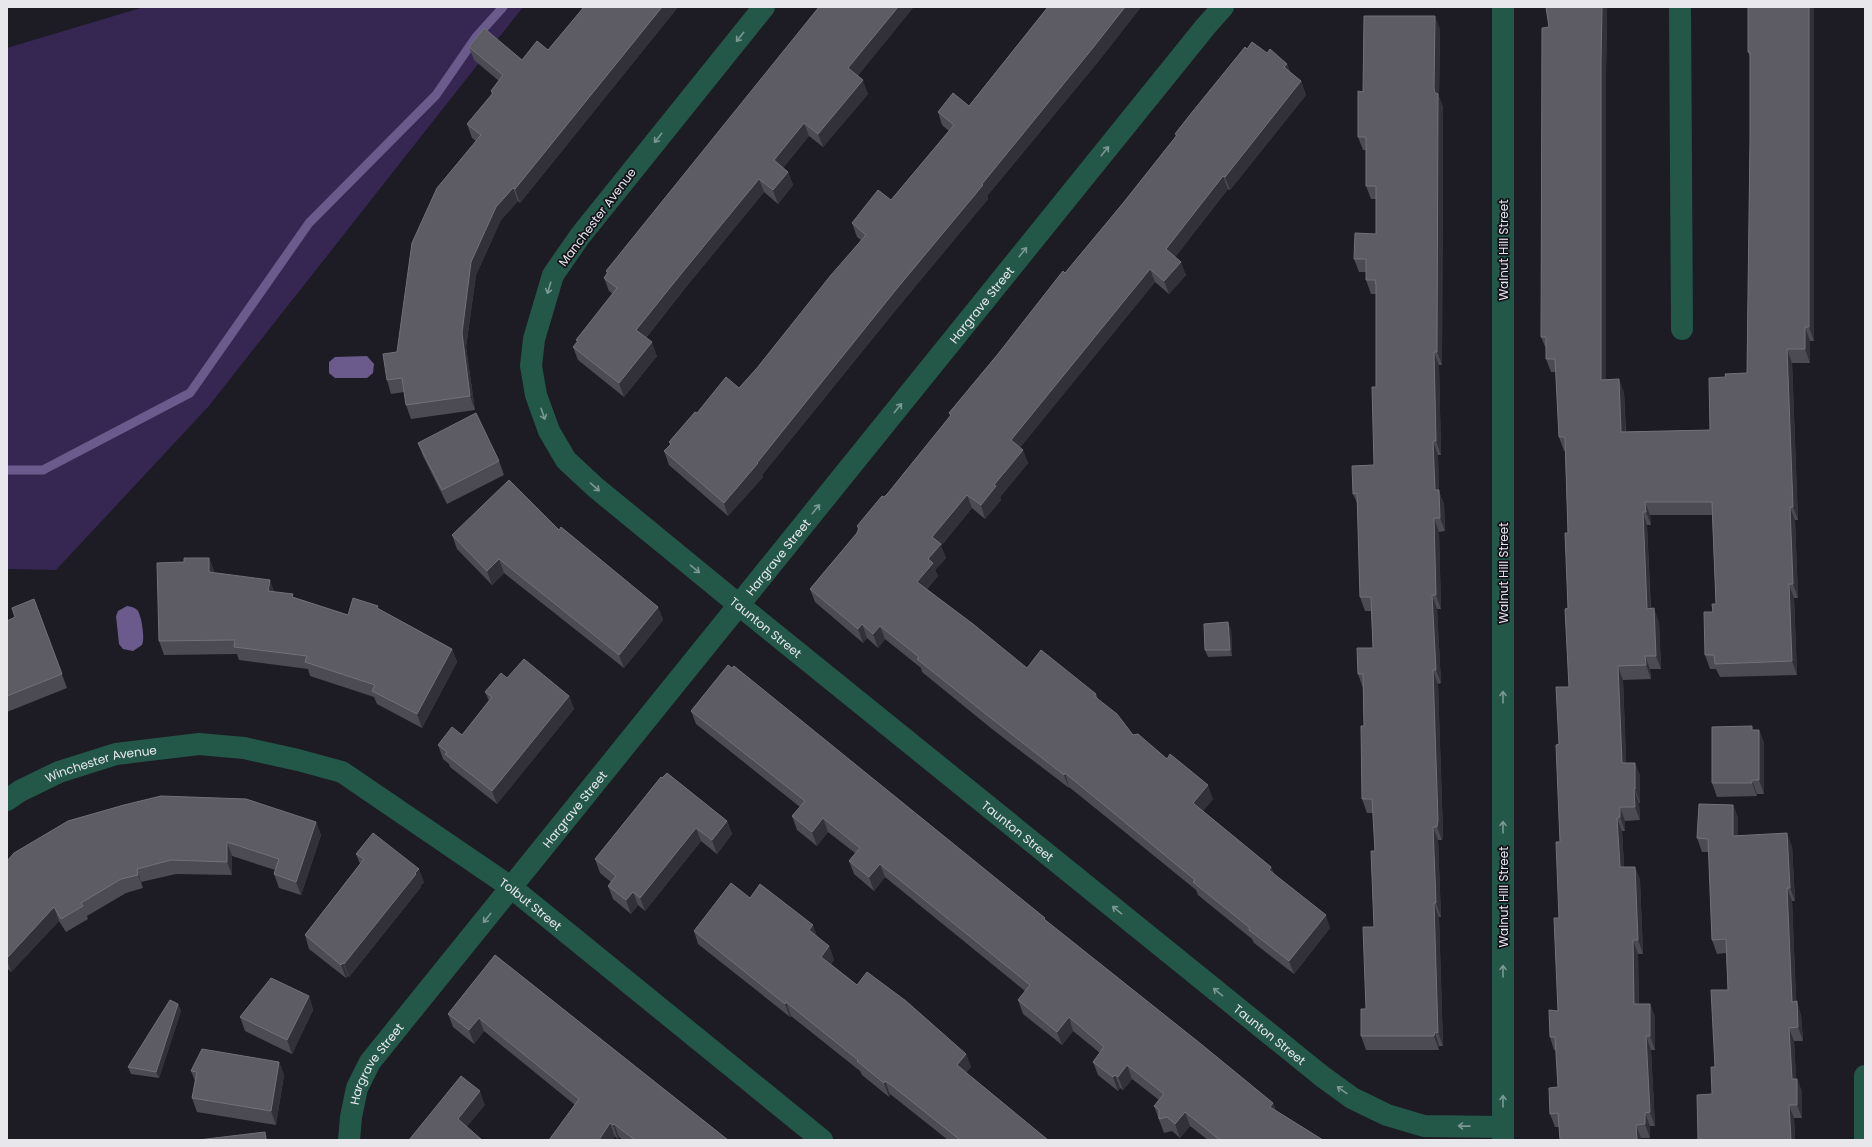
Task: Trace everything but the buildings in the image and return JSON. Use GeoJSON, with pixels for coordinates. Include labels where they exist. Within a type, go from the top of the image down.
{"type":"FeatureCollection","features":[{"type":"Feature","properties":{"kind":"street","name":"Manchester Avenue"},"geometry":{"type":"LineString","coordinates":[[566,460],[549,431],[536,395],[531,366],[534,339],[553,275],[580,236],[764,7]]}},
{"type":"Feature","properties":{"kind":"street","name":"Hargrave Street"},"geometry":{"type":"LineString","coordinates":[[349,1140],[351,1117],[357,1088],[370,1062],[512,888],[1201,32],[1223,7]]}},
{"type":"Feature","properties":{"kind":"street","name":"Walnut Hill Street"},"geometry":{"type":"LineString","coordinates":[[1503,7],[1503,1134]]}},
{"type":"Feature","properties":{"kind":"street"},"geometry":{"type":"LineString","coordinates":[[1680,7],[1682,329]]}},
{"type":"Feature","properties":{"kind":"street","name":"Taunton Street"},"geometry":{"type":"LineString","coordinates":[[566,460],[601,492],[739,605],[1323,1077],[1352,1098],[1387,1114],[1424,1126],[1503,1134]]}},
{"type":"Feature","properties":{"kind":"street","name":"Tolbut Street"},"geometry":{"type":"LineString","coordinates":[[200,744],[244,748],[342,772],[512,888],[822,1140]]}},
{"type":"Feature","properties":{"kind":"street","name":"Winchester Avenue"},"geometry":{"type":"LineString","coordinates":[[7,800],[20,790],[59,772],[116,754],[200,744]]}},
{"type":"Feature","properties":{"kind":"street"},"geometry":{"type":"LineString","coordinates":[[1865,1076],[1865,1140]]}},
{"type":"Feature","properties":{"kind":"shaded area"},"geometry":{"type":"Polygon","coordinates":[[[144,7],[523,7],[208,407],[56,570],[7,569],[7,48],[144,7]]]}},
{"type":"Feature","properties":{"kind":"shaded area"},"geometry":{"type":"Polygon","coordinates":[[[367,356],[374,364],[373,373],[367,378],[335,378],[329,373],[329,362],[335,357],[367,356]]]}},
{"type":"Feature","properties":{"kind":"shaded area"},"geometry":{"type":"Polygon","coordinates":[[[127,606],[135,608],[138,611],[143,628],[142,645],[133,651],[123,649],[119,644],[116,616],[118,611],[127,606]]]}},
{"type":"Feature","properties":{"kind":"waterway"},"geometry":{"type":"LineString","coordinates":[[7,470],[43,470],[190,393],[309,223],[436,95],[476,37],[503,7]]}}]}
